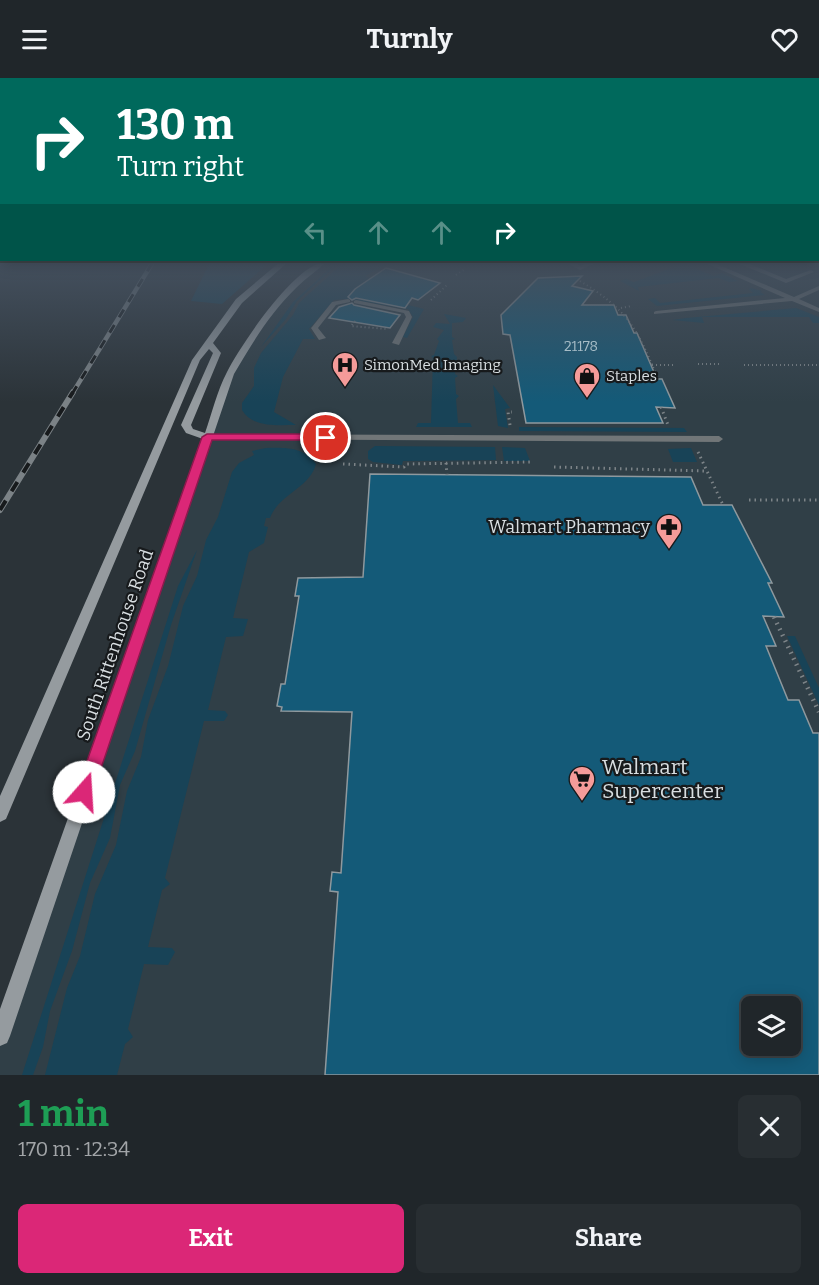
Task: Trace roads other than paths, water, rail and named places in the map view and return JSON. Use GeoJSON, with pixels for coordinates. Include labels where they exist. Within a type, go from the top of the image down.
{"type":"FeatureCollection","features":[{"type":"Feature","properties":{"kind":"main road","name":"South Rittenhouse Road"},"geometry":{"type":"LineString","coordinates":[[0,814],[196,360],[233,309]]}},
{"type":"Feature","properties":{"kind":"main road","name":"South Rittenhouse Road"},"geometry":{"type":"LineString","coordinates":[[0,1036],[230,374],[273,309]]}},
{"type":"Feature","properties":{"kind":"main road"},"geometry":{"type":"LineString","coordinates":[[207,343],[217,353],[186,425],[189,431],[207,437]]}},
{"type":"Feature","properties":{"kind":"lane"},"geometry":{"type":"LineString","coordinates":[[322,338],[314,328],[330,309]]}},
{"type":"Feature","properties":{"kind":"lane"},"geometry":{"type":"LineString","coordinates":[[390,309],[407,312],[409,316],[396,343]]}},
{"type":"Feature","properties":{"kind":"lane"},"geometry":{"type":"LineString","coordinates":[[656,313],[700,309]]}},
{"type":"Feature","properties":{"kind":"lane"},"geometry":{"type":"LineString","coordinates":[[207,437],[719,439]]}},
{"type":"Feature","properties":{"kind":"railway"},"geometry":{"type":"LineString","coordinates":[[72,394],[124,309]]}},
{"type":"Feature","properties":{"kind":"railway"},"geometry":{"type":"LineString","coordinates":[[0,510],[73,392]]}},
{"type":"Feature","properties":{"kind":"place","name":"SimonMed Imaging"},"geometry":{"type":"Point","coordinates":[345,388]}},
{"type":"Feature","properties":{"kind":"place","name":"Staples"},"geometry":{"type":"Point","coordinates":[587,399]}},
{"type":"Feature","properties":{"kind":"place","name":"Walmart Pharmacy"},"geometry":{"type":"Point","coordinates":[669,550]}},
{"type":"Feature","properties":{"kind":"place","name":"Walmart Supercenter"},"geometry":{"type":"Point","coordinates":[582,802]}}]}
